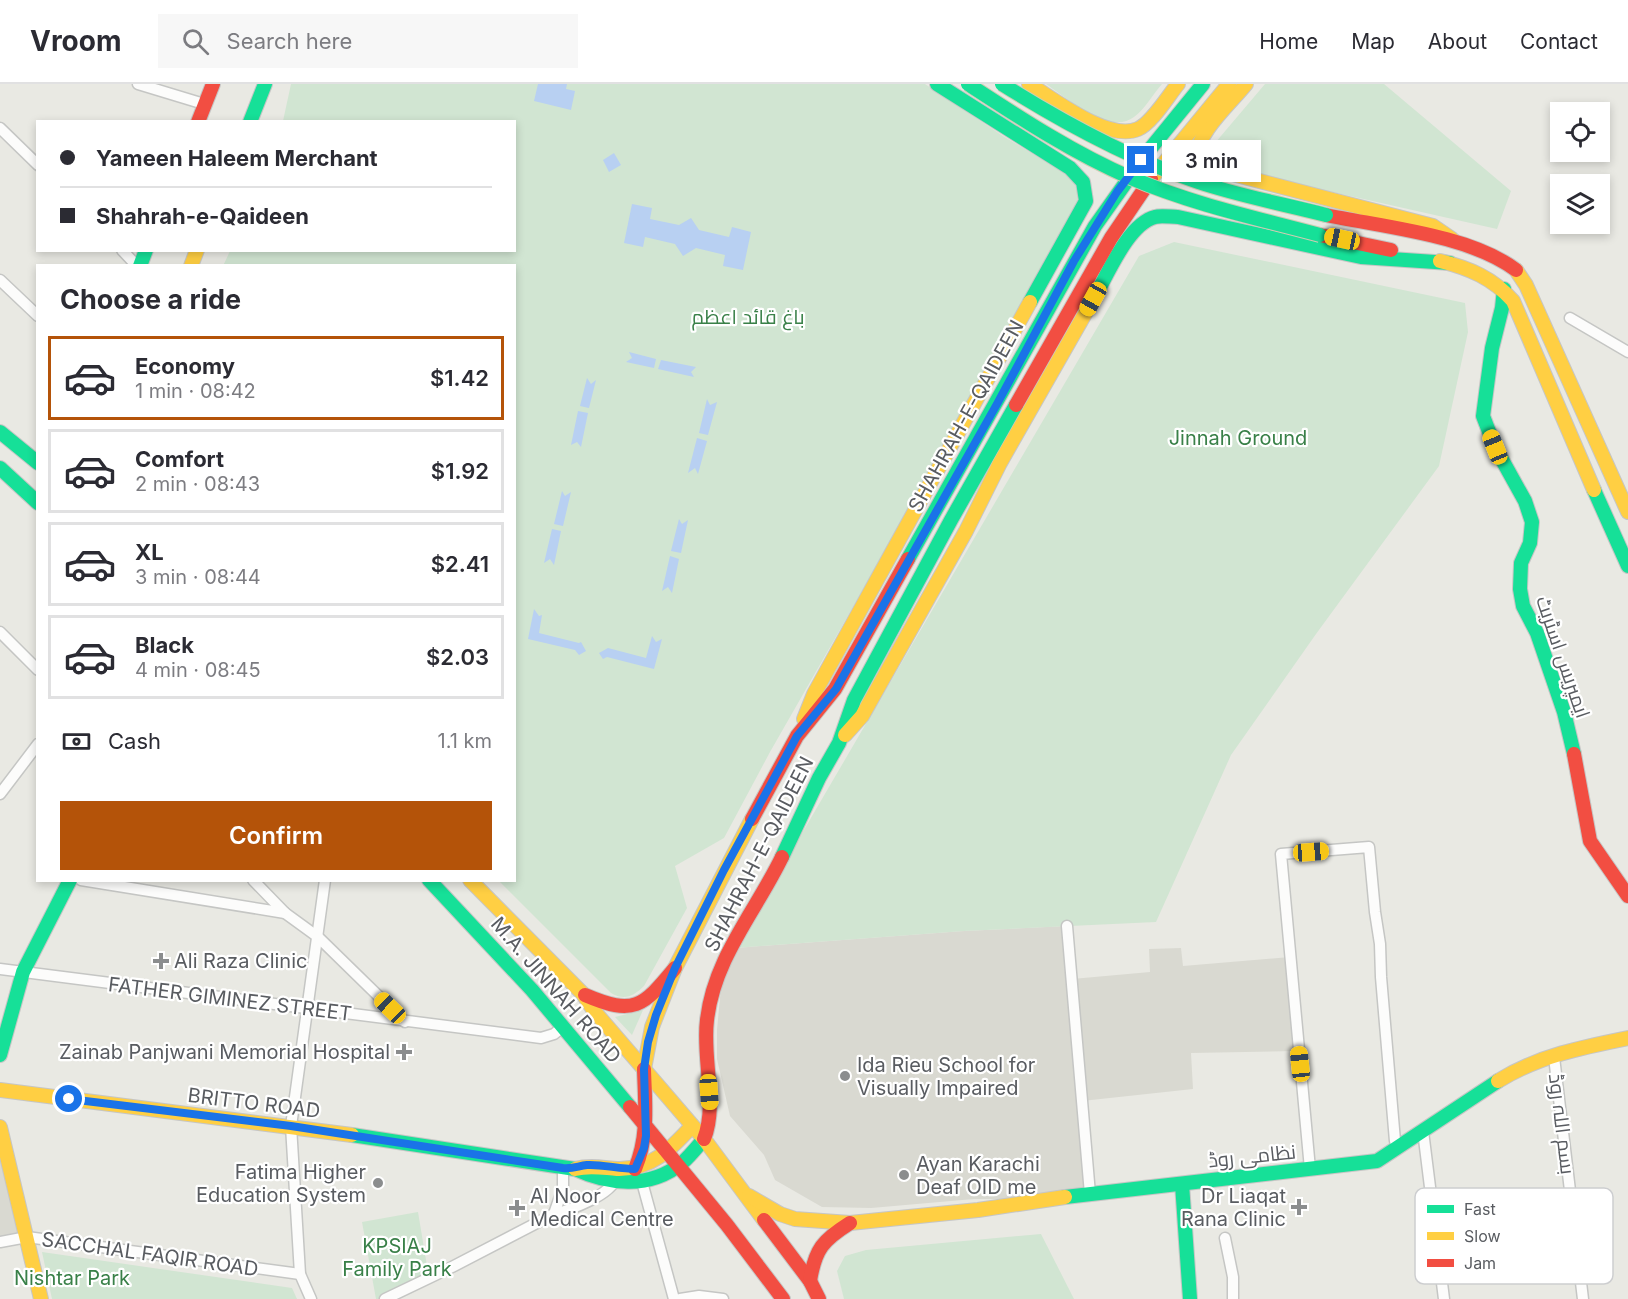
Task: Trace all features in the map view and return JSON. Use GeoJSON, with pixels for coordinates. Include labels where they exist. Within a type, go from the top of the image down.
{"type":"FeatureCollection","features":[{"type":"Feature","properties":{"kind":"main road"},"geometry":{"type":"LineString","coordinates":[[199,120],[213,84]]}},
{"type":"Feature","properties":{"kind":"main road"},"geometry":{"type":"LineString","coordinates":[[251,120],[265,84]]}},
{"type":"Feature","properties":{"kind":"main road"},"geometry":{"type":"LineString","coordinates":[[797,736],[814,694],[1086,201],[1087,190],[1082,178],[1070,168],[937,84]]}},
{"type":"Feature","properties":{"kind":"main road"},"geometry":{"type":"LineString","coordinates":[[968,84],[1073,150],[1131,178],[1195,202],[1320,235],[1450,263],[1491,279],[1504,289],[1513,302],[1628,566]]}},
{"type":"Feature","properties":{"kind":"main road"},"geometry":{"type":"LineString","coordinates":[[1002,84],[1054,117],[1135,158],[1199,182],[1326,215],[1461,244],[1493,255],[1516,269],[1526,285],[1628,512]]}},
{"type":"Feature","properties":{"kind":"main road"},"geometry":{"type":"LineString","coordinates":[[1029,84],[1105,129],[1124,132],[1137,129],[1178,84]]}},
{"type":"Feature","properties":{"kind":"main road","name":"SHAHRAH-E-QAIDEEN"},"geometry":{"type":"LineString","coordinates":[[635,1169],[644,1148],[646,1127],[644,1069],[652,1027],[675,968],[724,870],[797,736],[836,689],[997,404],[1084,244],[1117,192],[1203,84]]}},
{"type":"Feature","properties":{"kind":"main road","name":"SHAHRAH-E-QAIDEEN"},"geometry":{"type":"LineString","coordinates":[[704,1139],[710,1112],[706,1035],[710,1003],[727,954],[772,878],[819,777],[838,743],[854,700],[951,520],[1111,237],[1170,153],[1229,84]]}},
{"type":"Feature","properties":{"kind":"main road"},"geometry":{"type":"LineString","coordinates":[[1246,84],[1204,134],[1196,148],[1196,159],[1202,166],[1433,226],[1461,244]]}},
{"type":"Feature","properties":{"kind":"main road"},"geometry":{"type":"LineString","coordinates":[[838,743],[862,716],[1104,278],[1132,232],[1143,222],[1156,216],[1178,217],[1319,249],[1361,256],[1450,263]]}},
{"type":"Feature","properties":{"kind":"main road","name":"ایمپریس اسٹریٹ"},"geometry":{"type":"LineString","coordinates":[[1504,289],[1502,308],[1492,348],[1483,416],[1495,447],[1526,501],[1532,522],[1530,543],[1521,563],[1520,589],[1523,606],[1537,633],[1564,712],[1590,841],[1628,896]]}},
{"type":"Feature","properties":{"kind":"main road"},"geometry":{"type":"LineString","coordinates":[[0,432],[36,461]]}},
{"type":"Feature","properties":{"kind":"main road"},"geometry":{"type":"LineString","coordinates":[[2,474],[36,501]]}},
{"type":"Feature","properties":{"kind":"main road"},"geometry":{"type":"LineString","coordinates":[[836,689],[854,700]]}},
{"type":"Feature","properties":{"kind":"main road"},"geometry":{"type":"LineString","coordinates":[[0,1055],[23,972],[69,882]]}},
{"type":"Feature","properties":{"kind":"main road","name":"M.A. JINNAH ROAD"},"geometry":{"type":"LineString","coordinates":[[431,882],[564,1026],[714,1207],[783,1299]]}},
{"type":"Feature","properties":{"kind":"main road","name":"M.A. JINNAH ROAD"},"geometry":{"type":"LineString","coordinates":[[472,882],[583,994],[594,1011],[704,1139],[810,1281],[819,1299]]}},
{"type":"Feature","properties":{"kind":"main road"},"geometry":{"type":"LineString","coordinates":[[583,994],[612,1007],[630,1008],[643,1003],[675,968]]}},
{"type":"Feature","properties":{"kind":"main road","name":"نظامی روڈ"},"geometry":{"type":"LineString","coordinates":[[746,1194],[788,1217],[850,1223],[978,1210],[1090,1194],[1377,1161],[1516,1070],[1572,1050],[1628,1038]]}},
{"type":"Feature","properties":{"kind":"main road","name":"BRITTO ROAD"},"geometry":{"type":"LineString","coordinates":[[0,1090],[291,1126],[569,1168],[588,1165],[642,1182],[654,1179],[680,1165],[704,1139]]}},
{"type":"Feature","properties":{"kind":"main road","name":"BRITTO ROAD"},"geometry":{"type":"LineString","coordinates":[[616,1175],[647,1166],[667,1152],[692,1126]]}},
{"type":"Feature","properties":{"kind":"main road"},"geometry":{"type":"LineString","coordinates":[[0,1127],[41,1299]]}},
{"type":"Feature","properties":{"kind":"main road"},"geometry":{"type":"LineString","coordinates":[[1182,1184],[1190,1299]]}},
{"type":"Feature","properties":{"kind":"main road","name":"نظامی روڈ"},"geometry":{"type":"LineString","coordinates":[[810,1281],[813,1258],[823,1240],[850,1223]]}},
{"type":"Feature","properties":{"kind":"street"},"geometry":{"type":"LineString","coordinates":[[138,84],[204,104]]}},
{"type":"Feature","properties":{"kind":"street"},"geometry":{"type":"LineString","coordinates":[[0,128],[36,163]]}},
{"type":"Feature","properties":{"kind":"street"},"geometry":{"type":"LineString","coordinates":[[124,252],[137,264]]}},
{"type":"Feature","properties":{"kind":"street"},"geometry":{"type":"LineString","coordinates":[[0,280],[36,314]]}},
{"type":"Feature","properties":{"kind":"street"},"geometry":{"type":"LineString","coordinates":[[1570,318],[1628,352]]}},
{"type":"Feature","properties":{"kind":"street"},"geometry":{"type":"LineString","coordinates":[[0,632],[36,668]]}},
{"type":"Feature","properties":{"kind":"street"},"geometry":{"type":"LineString","coordinates":[[0,794],[36,747]]}},
{"type":"Feature","properties":{"kind":"street"},"geometry":{"type":"LineString","coordinates":[[1310,1170],[1281,854],[1369,847],[1380,944],[1395,1141]]}},
{"type":"Feature","properties":{"kind":"street"},"geometry":{"type":"LineString","coordinates":[[93,882],[285,913]]}},
{"type":"Feature","properties":{"kind":"street"},"geometry":{"type":"LineString","coordinates":[[255,882],[285,913],[318,937],[405,1022]]}},
{"type":"Feature","properties":{"kind":"street"},"geometry":{"type":"LineString","coordinates":[[311,1299],[300,1274],[291,1126],[325,882]]}},
{"type":"Feature","properties":{"kind":"street"},"geometry":{"type":"LineString","coordinates":[[1067,926],[1090,1194]]}},
{"type":"Feature","properties":{"kind":"street","name":"FATHER GIMINEZ STREET"},"geometry":{"type":"LineString","coordinates":[[0,969],[541,1038],[554,1034],[564,1026]]}},
{"type":"Feature","properties":{"kind":"street","name":"بسم اللہ روڈ"},"geometry":{"type":"LineString","coordinates":[[1554,1056],[1570,1188]]}},
{"type":"Feature","properties":{"kind":"street"},"geometry":{"type":"LineString","coordinates":[[1423,1131],[1430,1188]]}},
{"type":"Feature","properties":{"kind":"street"},"geometry":{"type":"LineString","coordinates":[[554,1214],[569,1168]]}},
{"type":"Feature","properties":{"kind":"street"},"geometry":{"type":"LineString","coordinates":[[385,1299],[554,1214],[565,1212],[606,1192],[616,1175]]}},
{"type":"Feature","properties":{"kind":"street"},"geometry":{"type":"LineString","coordinates":[[642,1182],[674,1299]]}},
{"type":"Feature","properties":{"kind":"street","name":"SACCHAL FAQIR ROAD"},"geometry":{"type":"LineString","coordinates":[[0,1242],[27,1237],[300,1274]]}},
{"type":"Feature","properties":{"kind":"street"},"geometry":{"type":"LineString","coordinates":[[1225,1238],[1233,1277],[1233,1299]]}},
{"type":"Feature","properties":{"kind":"street"},"geometry":{"type":"LineString","coordinates":[[1442,1284],[1444,1299]]}},
{"type":"Feature","properties":{"kind":"street","name":"بسم اللہ روڈ"},"geometry":{"type":"LineString","coordinates":[[1581,1284],[1583,1299]]}},
{"type":"Feature","properties":{"kind":"street"},"geometry":{"type":"LineString","coordinates":[[680,1299],[699,1296],[723,1299]]}},
{"type":"Feature","properties":{"kind":"shaded area"},"geometry":{"type":"Polygon","coordinates":[[[1067,926],[1072,979],[1150,972],[1149,949],[1181,948],[1183,966],[1290,957],[1298,1051],[1191,1053],[1193,1089],[1082,1101],[1090,1194],[1048,1199],[974,1199],[871,1208],[822,1207],[775,1180],[764,1155],[730,1116],[717,1059],[721,987],[735,948],[964,931],[1067,926]]]}},
{"type":"Feature","properties":{"kind":"shaded area"},"geometry":{"type":"Polygon","coordinates":[[[0,1127],[27,1237],[0,1242],[0,1127]]]}},
{"type":"Feature","properties":{"kind":"green space","name":"باغ قائد اعظم"},"geometry":{"type":"Polygon","coordinates":[[[291,84],[925,84],[1073,180],[1078,193],[1077,203],[913,502],[770,752],[724,838],[675,866],[687,908],[644,986],[629,996],[620,997],[611,993],[500,882],[516,882],[516,264],[224,264],[230,252],[516,252],[516,120],[283,120],[291,84]]]}},
{"type":"Feature","properties":{"kind":"green space"},"geometry":{"type":"Polygon","coordinates":[[[1046,84],[1162,84],[1138,114],[1124,122],[1113,122],[1088,113],[1046,84]]]}},
{"type":"Feature","properties":{"kind":"green space"},"geometry":{"type":"Polygon","coordinates":[[[1265,84],[1384,84],[1511,191],[1497,229],[1216,166],[1204,156],[1265,84]]]}},
{"type":"Feature","properties":{"kind":"green space","name":"Jinnah Ground"},"geometry":{"type":"Polygon","coordinates":[[[1174,242],[1465,303],[1468,332],[1439,466],[1231,755],[1156,922],[964,931],[735,948],[1139,256],[1174,242]]]}},
{"type":"Feature","properties":{"kind":"green space"},"geometry":{"type":"Polygon","coordinates":[[[643,1010],[632,1035],[615,1017],[643,1010]]]}},
{"type":"Feature","properties":{"kind":"green space","name":"KPSIAJ Family Park"},"geometry":{"type":"Polygon","coordinates":[[[418,1212],[429,1278],[385,1299],[376,1299],[362,1222],[418,1212]]]}},
{"type":"Feature","properties":{"kind":"green space"},"geometry":{"type":"Polygon","coordinates":[[[1041,1234],[1074,1299],[844,1299],[837,1271],[845,1256],[866,1250],[1041,1234]]]}},
{"type":"Feature","properties":{"kind":"green space","name":"Nishtar Park"},"geometry":{"type":"Polygon","coordinates":[[[42,1252],[292,1288],[297,1299],[52,1299],[42,1252]]]}},
{"type":"Feature","properties":{"kind":"water"},"geometry":{"type":"Polygon","coordinates":[[[538,84],[567,84],[566,89],[575,91],[571,110],[534,101],[538,84]]]}},
{"type":"Feature","properties":{"kind":"water"},"geometry":{"type":"Polygon","coordinates":[[[614,153],[621,165],[609,172],[603,160],[614,153]]]}},
{"type":"Feature","properties":{"kind":"water"},"geometry":{"type":"Polygon","coordinates":[[[632,204],[652,208],[650,219],[679,225],[691,218],[699,230],[729,237],[732,227],[751,232],[743,270],[723,266],[725,255],[696,248],[683,256],[675,244],[645,237],[643,247],[624,243],[632,204]]]}},
{"type":"Feature","properties":{"kind":"water"},"geometry":{"type":"Polygon","coordinates":[[[629,352],[656,359],[654,368],[626,362],[632,358],[629,352]]]}},
{"type":"Feature","properties":{"kind":"water"},"geometry":{"type":"Polygon","coordinates":[[[661,360],[696,367],[691,372],[694,377],[658,369],[661,360]]]}},
{"type":"Feature","properties":{"kind":"water"},"geometry":{"type":"Polygon","coordinates":[[[587,378],[591,384],[596,380],[589,408],[580,406],[587,378]]]}},
{"type":"Feature","properties":{"kind":"water"},"geometry":{"type":"Polygon","coordinates":[[[707,399],[710,405],[717,402],[708,435],[699,433],[707,399]]]}},
{"type":"Feature","properties":{"kind":"water"},"geometry":{"type":"Polygon","coordinates":[[[578,411],[588,413],[581,447],[577,442],[571,445],[578,411]]]}},
{"type":"Feature","properties":{"kind":"water"},"geometry":{"type":"Polygon","coordinates":[[[697,438],[707,441],[698,474],[695,468],[688,473],[697,438]]]}},
{"type":"Feature","properties":{"kind":"water"},"geometry":{"type":"Polygon","coordinates":[[[562,491],[565,496],[571,492],[563,526],[554,524],[562,491]]]}},
{"type":"Feature","properties":{"kind":"water"},"geometry":{"type":"Polygon","coordinates":[[[679,519],[682,524],[688,520],[681,553],[671,551],[679,519]]]}},
{"type":"Feature","properties":{"kind":"water"},"geometry":{"type":"Polygon","coordinates":[[[552,529],[561,531],[554,565],[550,559],[544,563],[552,529]]]}},
{"type":"Feature","properties":{"kind":"water"},"geometry":{"type":"Polygon","coordinates":[[[670,556],[679,559],[672,593],[668,587],[662,591],[670,556]]]}},
{"type":"Feature","properties":{"kind":"water"},"geometry":{"type":"Polygon","coordinates":[[[534,609],[539,616],[542,615],[539,633],[581,642],[586,651],[579,655],[575,650],[528,639],[534,609]]]}},
{"type":"Feature","properties":{"kind":"water"},"geometry":{"type":"Polygon","coordinates":[[[652,636],[656,642],[662,639],[654,669],[607,657],[603,659],[599,653],[608,648],[646,658],[652,636]]]}},
{"type":"Feature","properties":{"kind":"traffic: fast"},"geometry":{"type":"LineString","coordinates":[[251,120],[265,84]]}},
{"type":"Feature","properties":{"kind":"traffic: fast"},"geometry":{"type":"LineString","coordinates":[[937,84],[1070,168],[1083,182],[1086,201],[1030,302]]}},
{"type":"Feature","properties":{"kind":"traffic: fast"},"geometry":{"type":"LineString","coordinates":[[968,84],[1068,146],[1131,178],[1201,203],[1320,235]]}},
{"type":"Feature","properties":{"kind":"traffic: fast"},"geometry":{"type":"LineString","coordinates":[[1002,84],[1097,139],[1147,162],[1230,192],[1326,215]]}},
{"type":"Feature","properties":{"kind":"traffic: fast"},"geometry":{"type":"LineString","coordinates":[[908,559],[1095,226],[1146,154],[1203,84]]}},
{"type":"Feature","properties":{"kind":"traffic: fast"},"geometry":{"type":"LineString","coordinates":[[1094,298],[1112,264],[1136,229],[1145,222],[1160,216],[1178,217],[1361,257],[1450,263]]}},
{"type":"Feature","properties":{"kind":"traffic: fast"},"geometry":{"type":"LineString","coordinates":[[141,264],[145,252]]}},
{"type":"Feature","properties":{"kind":"traffic: fast"},"geometry":{"type":"LineString","coordinates":[[1504,289],[1502,308],[1492,348],[1483,416],[1495,447],[1525,501],[1532,522],[1530,543],[1521,563],[1520,589],[1523,606],[1537,633],[1564,712],[1574,754]]}},
{"type":"Feature","properties":{"kind":"traffic: fast"},"geometry":{"type":"LineString","coordinates":[[782,857],[819,778],[839,743],[854,700],[1016,405]]}},
{"type":"Feature","properties":{"kind":"traffic: fast"},"geometry":{"type":"LineString","coordinates":[[0,432],[36,461]]}},
{"type":"Feature","properties":{"kind":"traffic: fast"},"geometry":{"type":"LineString","coordinates":[[0,468],[36,501]]}},
{"type":"Feature","properties":{"kind":"traffic: fast"},"geometry":{"type":"LineString","coordinates":[[1594,490],[1628,566]]}},
{"type":"Feature","properties":{"kind":"traffic: fast"},"geometry":{"type":"LineString","coordinates":[[0,1055],[23,972],[69,882]]}},
{"type":"Feature","properties":{"kind":"traffic: fast"},"geometry":{"type":"LineString","coordinates":[[431,882],[532,990],[630,1107]]}},
{"type":"Feature","properties":{"kind":"traffic: fast"},"geometry":{"type":"LineString","coordinates":[[1065,1197],[1377,1161],[1498,1081]]}},
{"type":"Feature","properties":{"kind":"traffic: fast"},"geometry":{"type":"LineString","coordinates":[[352,1135],[575,1169],[602,1178],[629,1182],[643,1181],[670,1171],[682,1163],[704,1139]]}},
{"type":"Feature","properties":{"kind":"traffic: fast"},"geometry":{"type":"LineString","coordinates":[[1182,1184],[1190,1299]]}},
{"type":"Feature","properties":{"kind":"traffic: slow"},"geometry":{"type":"LineString","coordinates":[[1029,84],[1082,117],[1112,130],[1126,131],[1138,129],[1149,121],[1178,84]]}},
{"type":"Feature","properties":{"kind":"traffic: slow"},"geometry":{"type":"LineString","coordinates":[[1151,179],[1229,84]]}},
{"type":"Feature","properties":{"kind":"traffic: slow"},"geometry":{"type":"LineString","coordinates":[[1246,84],[1215,119],[1202,139],[1197,149],[1196,159],[1202,166],[1433,226],[1452,239]]}},
{"type":"Feature","properties":{"kind":"traffic: slow"},"geometry":{"type":"LineString","coordinates":[[192,264],[196,252]]}},
{"type":"Feature","properties":{"kind":"traffic: slow"},"geometry":{"type":"LineString","coordinates":[[1440,261],[1480,275],[1497,286],[1513,301],[1594,490]]}},
{"type":"Feature","properties":{"kind":"traffic: slow"},"geometry":{"type":"LineString","coordinates":[[1516,270],[1526,285],[1628,512]]}},
{"type":"Feature","properties":{"kind":"traffic: slow"},"geometry":{"type":"LineString","coordinates":[[845,735],[862,716],[966,531],[1000,463],[1094,298]]}},
{"type":"Feature","properties":{"kind":"traffic: slow"},"geometry":{"type":"LineString","coordinates":[[804,719],[814,694],[1030,302]]}},
{"type":"Feature","properties":{"kind":"traffic: slow"},"geometry":{"type":"LineString","coordinates":[[644,1069],[652,1027],[675,968],[752,819]]}},
{"type":"Feature","properties":{"kind":"traffic: slow"},"geometry":{"type":"LineString","coordinates":[[472,882],[583,994],[594,1011],[704,1139],[764,1220]]}},
{"type":"Feature","properties":{"kind":"traffic: slow"},"geometry":{"type":"LineString","coordinates":[[1498,1081],[1545,1059],[1628,1038]]}},
{"type":"Feature","properties":{"kind":"traffic: slow"},"geometry":{"type":"LineString","coordinates":[[0,1090],[352,1135]]}},
{"type":"Feature","properties":{"kind":"traffic: slow"},"geometry":{"type":"LineString","coordinates":[[575,1169],[591,1167],[617,1169],[640,1166],[659,1157],[692,1126]]}},
{"type":"Feature","properties":{"kind":"traffic: slow"},"geometry":{"type":"LineString","coordinates":[[0,1127],[41,1299]]}},
{"type":"Feature","properties":{"kind":"traffic: slow"},"geometry":{"type":"LineString","coordinates":[[749,1196],[780,1214],[795,1219],[850,1223],[978,1210],[1065,1197]]}},
{"type":"Feature","properties":{"kind":"traffic: jam"},"geometry":{"type":"LineString","coordinates":[[199,120],[213,84]]}},
{"type":"Feature","properties":{"kind":"traffic: jam"},"geometry":{"type":"LineString","coordinates":[[1016,405],[1111,238],[1151,179]]}},
{"type":"Feature","properties":{"kind":"traffic: jam"},"geometry":{"type":"LineString","coordinates":[[1326,215],[1451,240],[1497,258],[1516,270]]}},
{"type":"Feature","properties":{"kind":"traffic: jam"},"geometry":{"type":"LineString","coordinates":[[1320,235],[1391,250]]}},
{"type":"Feature","properties":{"kind":"traffic: jam"},"geometry":{"type":"LineString","coordinates":[[752,819],[797,736],[835,689],[908,559]]}},
{"type":"Feature","properties":{"kind":"traffic: jam"},"geometry":{"type":"LineString","coordinates":[[1574,754],[1590,841],[1628,896]]}},
{"type":"Feature","properties":{"kind":"traffic: jam"},"geometry":{"type":"LineString","coordinates":[[704,1139],[710,1111],[706,1035],[711,997],[727,955],[782,857]]}},
{"type":"Feature","properties":{"kind":"traffic: jam"},"geometry":{"type":"LineString","coordinates":[[585,995],[615,1005],[636,1004],[654,992],[675,968]]}},
{"type":"Feature","properties":{"kind":"traffic: jam"},"geometry":{"type":"LineString","coordinates":[[635,1169],[644,1132],[644,1069]]}},
{"type":"Feature","properties":{"kind":"traffic: jam"},"geometry":{"type":"LineString","coordinates":[[630,1107],[727,1225],[783,1299]]}},
{"type":"Feature","properties":{"kind":"traffic: jam"},"geometry":{"type":"LineString","coordinates":[[764,1220],[810,1281],[819,1299]]}},
{"type":"Feature","properties":{"kind":"traffic: jam"},"geometry":{"type":"LineString","coordinates":[[810,1281],[822,1246],[850,1223]]}},
{"type":"Feature","properties":{"kind":"place","name":"Ali Raza Clinic"},"geometry":{"type":"Point","coordinates":[161,961]}},
{"type":"Feature","properties":{"kind":"place","name":"Zainab Panjwani Memorial Hospital"},"geometry":{"type":"Point","coordinates":[404,1052]}},
{"type":"Feature","properties":{"kind":"place","name":"Ida Rieu School for Visually Impaired"},"geometry":{"type":"Point","coordinates":[845,1076]}},
{"type":"Feature","properties":{"kind":"place","name":"Ayan Karachi Deaf OID me"},"geometry":{"type":"Point","coordinates":[904,1175]}},
{"type":"Feature","properties":{"kind":"place","name":"Fatima Higher Education System"},"geometry":{"type":"Point","coordinates":[378,1183]}},
{"type":"Feature","properties":{"kind":"place","name":"Dr Liaqat Rana Clinic"},"geometry":{"type":"Point","coordinates":[1299,1207]}},
{"type":"Feature","properties":{"kind":"place","name":"Al Noor Medical Centre"},"geometry":{"type":"Point","coordinates":[517,1208]}},
{"type":"Feature","properties":{"kind":"route"},"geometry":{"type":"LineString","coordinates":[[69,1099],[291,1126],[563,1168],[575,1169],[588,1165],[635,1169],[644,1148],[646,1136],[644,1069],[652,1027],[675,968],[724,870],[797,736],[836,689],[997,404],[1074,261],[1117,192],[1141,160]]}}]}
